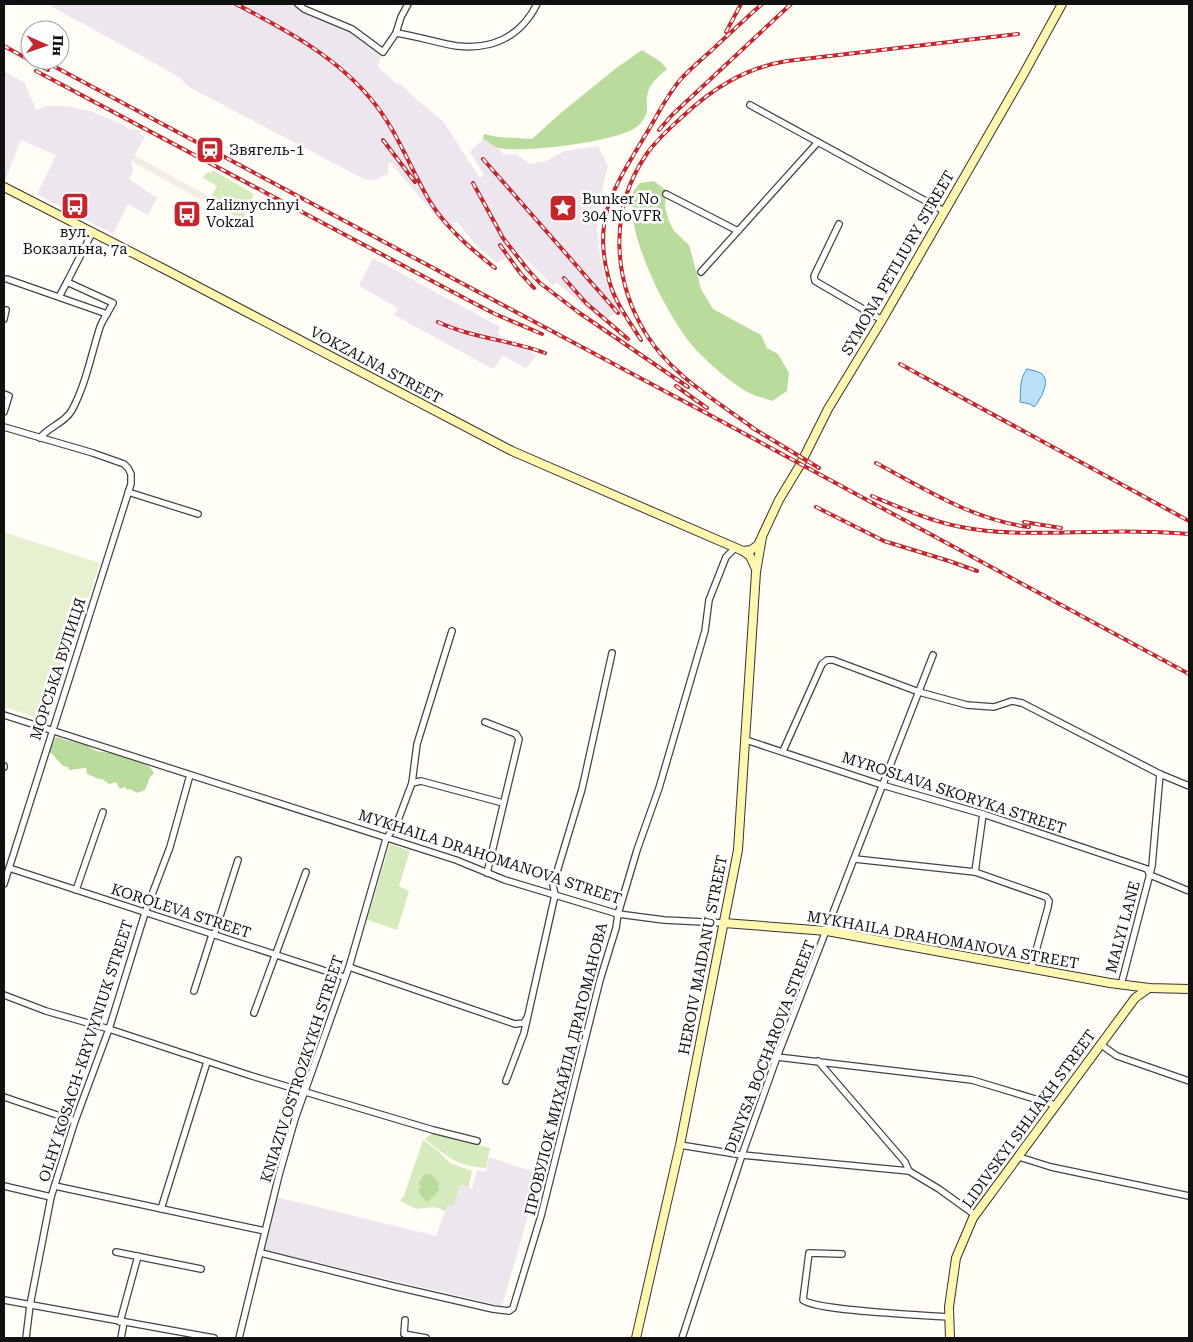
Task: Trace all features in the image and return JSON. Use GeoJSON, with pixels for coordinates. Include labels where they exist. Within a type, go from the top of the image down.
{"type":"FeatureCollection","features":[{"type":"Feature","properties":{"kind":"street"},"geometry":{"type":"LineString","coordinates":[[298,4],[304,9],[352,29],[383,52],[396,33],[408,4]]}},
{"type":"Feature","properties":{"kind":"street"},"geometry":{"type":"LineString","coordinates":[[396,33],[458,46],[484,46],[511,36],[522,27],[537,4]]}},
{"type":"Feature","properties":{"kind":"street","name":"SYMONA PETLIURY STREET"},"geometry":{"type":"LineString","coordinates":[[756,572],[762,538],[779,500],[800,465],[828,409],[882,320],[1062,4]]}},
{"type":"Feature","properties":{"kind":"street"},"geometry":{"type":"LineString","coordinates":[[750,105],[944,210]]}},
{"type":"Feature","properties":{"kind":"street"},"geometry":{"type":"LineString","coordinates":[[700,272],[818,142]]}},
{"type":"Feature","properties":{"kind":"street","name":"VOKZALNA STREET"},"geometry":{"type":"LineString","coordinates":[[4,187],[512,451],[743,551]]}},
{"type":"Feature","properties":{"kind":"street"},"geometry":{"type":"LineString","coordinates":[[666,194],[738,231]]}},
{"type":"Feature","properties":{"kind":"street"},"geometry":{"type":"LineString","coordinates":[[839,224],[814,276],[815,281],[882,320]]}},
{"type":"Feature","properties":{"kind":"street"},"geometry":{"type":"LineString","coordinates":[[59,297],[92,233]]}},
{"type":"Feature","properties":{"kind":"street"},"geometry":{"type":"LineString","coordinates":[[7,279],[107,314]]}},
{"type":"Feature","properties":{"kind":"street"},"geometry":{"type":"LineString","coordinates":[[4,426],[40,438],[44,432],[71,413],[86,380],[101,325],[113,304],[67,282]]}},
{"type":"Feature","properties":{"kind":"street"},"geometry":{"type":"LineString","coordinates":[[4,319],[6,310]]}},
{"type":"Feature","properties":{"kind":"street"},"geometry":{"type":"LineString","coordinates":[[4,394],[9,396],[4,412]]}},
{"type":"Feature","properties":{"kind":"street","name":"МОРСЬКА ВУЛИЦЯ"},"geometry":{"type":"LineString","coordinates":[[4,884],[128,492],[131,474],[124,464],[40,438]]}},
{"type":"Feature","properties":{"kind":"street"},"geometry":{"type":"LineString","coordinates":[[128,492],[198,514]]}},
{"type":"Feature","properties":{"kind":"street"},"geometry":{"type":"LineString","coordinates":[[743,551],[751,550],[758,545],[762,538]]}},
{"type":"Feature","properties":{"kind":"street","name":"ПРОВУЛОК МИХАЙЛА ДРАГОМАНОВА"},"geometry":{"type":"LineString","coordinates":[[261,1253],[392,1286],[509,1311],[513,1308],[541,1216],[600,980],[614,937],[618,914],[667,761],[705,631],[712,589],[726,556],[735,548]]}},
{"type":"Feature","properties":{"kind":"street"},"geometry":{"type":"LineString","coordinates":[[743,551],[754,562],[756,572]]}},
{"type":"Feature","properties":{"kind":"street","name":"HEROIV MAIDANU STREET"},"geometry":{"type":"LineString","coordinates":[[636,1338],[680,1145],[738,850],[756,572]]}},
{"type":"Feature","properties":{"kind":"street","name":"KNIAZIV OSTROZKYKH STREET"},"geometry":{"type":"LineString","coordinates":[[239,1338],[279,1175],[305,1091],[349,968],[386,839],[397,823],[412,783],[417,744],[452,631]]}},
{"type":"Feature","properties":{"kind":"street"},"geometry":{"type":"LineString","coordinates":[[506,1081],[524,1033],[555,895],[554,885],[582,789],[612,653]]}},
{"type":"Feature","properties":{"kind":"street","name":"DENYSA BOCHAROVA STREET"},"geometry":{"type":"LineString","coordinates":[[682,1338],[742,1155],[777,1057],[934,656]]}},
{"type":"Feature","properties":{"kind":"street"},"geometry":{"type":"LineString","coordinates":[[783,751],[822,664],[827,660],[834,660],[919,692],[967,705],[994,707],[1012,701],[1022,702],[1160,774],[1189,786]]}},
{"type":"Feature","properties":{"kind":"street","name":"MYKHAILA DRAHOMANOVA STREET"},"geometry":{"type":"LineString","coordinates":[[4,715],[618,914],[664,920],[724,922],[827,931],[1120,985],[1189,989]]}},
{"type":"Feature","properties":{"kind":"street"},"geometry":{"type":"LineString","coordinates":[[485,722],[516,734],[519,739],[487,873]]}},
{"type":"Feature","properties":{"kind":"street","name":"MYROSLAVA SKORYKA STREET"},"geometry":{"type":"LineString","coordinates":[[746,740],[882,785],[983,814],[1147,869],[1150,875]]}},
{"type":"Feature","properties":{"kind":"street","name":"MALYI LANE"},"geometry":{"type":"LineString","coordinates":[[1120,985],[1150,875],[1160,774]]}},
{"type":"Feature","properties":{"kind":"street","name":"OLHY KOSACH-KRYVYNIUK STREET"},"geometry":{"type":"LineString","coordinates":[[26,1338],[30,1305],[51,1197],[75,1121],[109,1029],[145,914],[170,847],[190,776]]}},
{"type":"Feature","properties":{"kind":"street"},"geometry":{"type":"LineString","coordinates":[[412,783],[421,781],[503,802]]}},
{"type":"Feature","properties":{"kind":"street"},"geometry":{"type":"LineString","coordinates":[[76,890],[103,812]]}},
{"type":"Feature","properties":{"kind":"street"},"geometry":{"type":"LineString","coordinates":[[975,872],[983,814]]}},
{"type":"Feature","properties":{"kind":"street"},"geometry":{"type":"LineString","coordinates":[[194,991],[238,860]]}},
{"type":"Feature","properties":{"kind":"street"},"geometry":{"type":"LineString","coordinates":[[855,860],[975,872],[1046,897],[1049,901],[1048,907],[1031,969]]}},
{"type":"Feature","properties":{"kind":"street","name":"KOROLEVA STREET"},"geometry":{"type":"LineString","coordinates":[[9,868],[344,978]]}},
{"type":"Feature","properties":{"kind":"street"},"geometry":{"type":"LineString","coordinates":[[254,1012],[306,872]]}},
{"type":"Feature","properties":{"kind":"street","name":"MALYI LANE"},"geometry":{"type":"LineString","coordinates":[[1150,875],[1189,891]]}},
{"type":"Feature","properties":{"kind":"street"},"geometry":{"type":"LineString","coordinates":[[349,968],[515,1024],[524,1023],[528,1016]]}},
{"type":"Feature","properties":{"kind":"street","name":"LIDIVSKYI SHLIAKH STREET"},"geometry":{"type":"LineString","coordinates":[[950,1338],[949,1307],[956,1258],[975,1215],[1135,998],[1149,988]]}},
{"type":"Feature","properties":{"kind":"street"},"geometry":{"type":"LineString","coordinates":[[4,995],[46,1011],[109,1029],[207,1062],[477,1142]]}},
{"type":"Feature","properties":{"kind":"street"},"geometry":{"type":"LineString","coordinates":[[1100,1044],[1117,1056],[1189,1081]]}},
{"type":"Feature","properties":{"kind":"street"},"geometry":{"type":"LineString","coordinates":[[777,1057],[972,1080],[1055,1105]]}},
{"type":"Feature","properties":{"kind":"street"},"geometry":{"type":"LineString","coordinates":[[818,1061],[905,1162],[909,1172]]}},
{"type":"Feature","properties":{"kind":"street"},"geometry":{"type":"LineString","coordinates":[[161,1209],[207,1062]]}},
{"type":"Feature","properties":{"kind":"street"},"geometry":{"type":"LineString","coordinates":[[4,1097],[75,1121]]}},
{"type":"Feature","properties":{"kind":"street"},"geometry":{"type":"LineString","coordinates":[[680,1145],[742,1155],[909,1172],[939,1189],[975,1215]]}},
{"type":"Feature","properties":{"kind":"street"},"geometry":{"type":"LineString","coordinates":[[1019,1157],[1051,1167],[1189,1196]]}},
{"type":"Feature","properties":{"kind":"street"},"geometry":{"type":"LineString","coordinates":[[4,1186],[51,1197]]}},
{"type":"Feature","properties":{"kind":"street"},"geometry":{"type":"LineString","coordinates":[[55,1186],[265,1231]]}},
{"type":"Feature","properties":{"kind":"street"},"geometry":{"type":"LineString","coordinates":[[116,1252],[201,1269]]}},
{"type":"Feature","properties":{"kind":"street"},"geometry":{"type":"LineString","coordinates":[[842,1254],[809,1253],[803,1300],[808,1303],[828,1307],[949,1317]]}},
{"type":"Feature","properties":{"kind":"street"},"geometry":{"type":"LineString","coordinates":[[121,1338],[122,1322],[138,1256]]}},
{"type":"Feature","properties":{"kind":"street"},"geometry":{"type":"LineString","coordinates":[[4,1300],[214,1338]]}},
{"type":"Feature","properties":{"kind":"street"},"geometry":{"type":"LineString","coordinates":[[405,1320],[404,1334],[426,1338]]}},
{"type":"Feature","properties":{"kind":"shaded area"},"geometry":{"type":"Polygon","coordinates":[[[47,4],[298,4],[352,29],[383,52],[378,64],[379,68],[398,85],[400,83],[443,121],[480,178],[484,175],[470,152],[483,139],[498,148],[504,155],[516,154],[530,164],[546,161],[565,151],[598,146],[608,166],[598,207],[599,250],[605,280],[623,307],[603,322],[556,282],[553,286],[517,250],[497,263],[477,246],[457,222],[444,226],[391,163],[388,164],[388,174],[376,180],[364,179],[189,87],[180,78],[47,4]]]}},
{"type":"Feature","properties":{"kind":"shaded area"},"geometry":{"type":"Polygon","coordinates":[[[4,71],[25,83],[36,110],[45,106],[65,106],[90,111],[122,124],[131,130],[134,128],[145,137],[131,161],[133,171],[129,179],[157,198],[148,215],[128,204],[113,234],[37,194],[56,155],[21,140],[6,178],[4,177],[4,71]]]}},
{"type":"Feature","properties":{"kind":"shaded area"},"geometry":{"type":"Polygon","coordinates":[[[134,155],[210,197],[209,201],[204,198],[202,201],[131,161],[134,155]]]}},
{"type":"Feature","properties":{"kind":"shaded area"},"geometry":{"type":"Polygon","coordinates":[[[373,258],[500,327],[498,334],[537,355],[526,368],[503,356],[493,369],[394,315],[398,308],[359,286],[373,258]]]}},
{"type":"Feature","properties":{"kind":"shaded area"},"geometry":{"type":"Polygon","coordinates":[[[489,1157],[540,1174],[502,1306],[264,1250],[276,1197],[436,1236],[447,1205],[454,1205],[460,1185],[472,1188],[477,1171],[486,1171],[489,1157]]]}},
{"type":"Feature","properties":{"kind":"green space"},"geometry":{"type":"Polygon","coordinates":[[[642,50],[661,62],[667,69],[651,85],[647,97],[646,115],[640,124],[631,130],[595,141],[529,149],[499,148],[483,139],[484,134],[498,137],[532,139],[615,69],[642,50]]]}},
{"type":"Feature","properties":{"kind":"green space"},"geometry":{"type":"Polygon","coordinates":[[[214,171],[254,194],[243,219],[224,211],[209,201],[217,186],[203,178],[206,173],[214,171]]]}},
{"type":"Feature","properties":{"kind":"green space"},"geometry":{"type":"Polygon","coordinates":[[[654,181],[666,190],[665,208],[669,221],[674,231],[689,245],[701,289],[713,309],[761,335],[767,348],[778,354],[789,373],[787,391],[772,401],[747,392],[727,378],[697,351],[674,320],[652,277],[643,254],[632,212],[632,195],[634,190],[640,183],[654,181]]]}},
{"type":"Feature","properties":{"kind":"green space"},"geometry":{"type":"Polygon","coordinates":[[[6,533],[100,563],[48,721],[4,707],[4,541],[6,533]]]}},
{"type":"Feature","properties":{"kind":"green space"},"geometry":{"type":"Polygon","coordinates":[[[58,737],[86,745],[96,751],[111,753],[146,765],[154,773],[150,777],[145,790],[137,793],[130,789],[127,790],[125,787],[120,789],[116,782],[109,784],[102,779],[87,774],[86,768],[69,770],[49,751],[55,738],[58,737]]]}},
{"type":"Feature","properties":{"kind":"green space"},"geometry":{"type":"Polygon","coordinates":[[[390,844],[410,851],[399,886],[409,891],[397,930],[367,920],[390,844]]]}},
{"type":"Feature","properties":{"kind":"green space"},"geometry":{"type":"Polygon","coordinates":[[[433,1133],[490,1148],[486,1168],[467,1165],[452,1159],[425,1139],[433,1133]]]}},
{"type":"Feature","properties":{"kind":"green space"},"geometry":{"type":"Polygon","coordinates":[[[423,1140],[450,1163],[472,1171],[469,1187],[460,1185],[454,1206],[447,1205],[445,1211],[435,1207],[416,1209],[400,1201],[404,1196],[423,1140]]]}},
{"type":"Feature","properties":{"kind":"green space"},"geometry":{"type":"Polygon","coordinates":[[[430,1174],[439,1182],[439,1190],[427,1202],[418,1190],[421,1187],[419,1182],[424,1175],[430,1174]]]}},
{"type":"Feature","properties":{"kind":"water"},"geometry":{"type":"Polygon","coordinates":[[[1027,369],[1042,374],[1045,382],[1042,396],[1034,407],[1020,402],[1022,381],[1027,369]]]}},
{"type":"Feature","properties":{"kind":"railway"},"geometry":{"type":"LineString","coordinates":[[236,4],[307,44],[341,69],[356,83],[370,98],[387,122],[429,200],[443,220],[459,237],[495,268]]}},
{"type":"Feature","properties":{"kind":"railway"},"geometry":{"type":"LineString","coordinates":[[726,32],[741,4]]}},
{"type":"Feature","properties":{"kind":"railway"},"geometry":{"type":"LineString","coordinates":[[641,340],[617,301],[608,276],[603,235],[605,217],[610,200],[662,106],[676,85],[762,4]]}},
{"type":"Feature","properties":{"kind":"railway"},"geometry":{"type":"LineString","coordinates":[[659,130],[672,115],[791,4]]}},
{"type":"Feature","properties":{"kind":"railway"},"geometry":{"type":"LineString","coordinates":[[756,430],[696,387],[669,363],[646,334],[635,313],[626,290],[619,244],[626,198],[634,176],[646,155],[663,135],[718,88],[743,74],[772,64],[1018,34]]}},
{"type":"Feature","properties":{"kind":"railway"},"geometry":{"type":"LineString","coordinates":[[4,46],[20,55]]}},
{"type":"Feature","properties":{"kind":"railway"},"geometry":{"type":"LineString","coordinates":[[61,70],[721,421],[1189,674]]}},
{"type":"Feature","properties":{"kind":"railway"},"geometry":{"type":"LineString","coordinates":[[36,71],[468,300],[542,334]]}},
{"type":"Feature","properties":{"kind":"railway"},"geometry":{"type":"LineString","coordinates":[[383,140],[415,182]]}},
{"type":"Feature","properties":{"kind":"railway"},"geometry":{"type":"LineString","coordinates":[[483,159],[618,313]]}},
{"type":"Feature","properties":{"kind":"railway"},"geometry":{"type":"LineString","coordinates":[[473,183],[503,238],[540,283],[578,312],[688,387]]}},
{"type":"Feature","properties":{"kind":"railway"},"geometry":{"type":"LineString","coordinates":[[500,245],[521,274],[534,288]]}},
{"type":"Feature","properties":{"kind":"railway"},"geometry":{"type":"LineString","coordinates":[[564,278],[586,303],[628,339]]}},
{"type":"Feature","properties":{"kind":"railway"},"geometry":{"type":"LineString","coordinates":[[438,322],[464,332],[545,353]]}},
{"type":"Feature","properties":{"kind":"railway"},"geometry":{"type":"LineString","coordinates":[[900,364],[1189,521]]}},
{"type":"Feature","properties":{"kind":"railway"},"geometry":{"type":"LineString","coordinates":[[676,386],[707,408]]}},
{"type":"Feature","properties":{"kind":"railway"},"geometry":{"type":"LineString","coordinates":[[751,427],[819,468]]}},
{"type":"Feature","properties":{"kind":"railway"},"geometry":{"type":"LineString","coordinates":[[876,463],[969,511],[988,518],[1029,527]]}},
{"type":"Feature","properties":{"kind":"railway"},"geometry":{"type":"LineString","coordinates":[[872,496],[916,514],[978,530],[1013,533],[1155,532],[1189,534]]}},
{"type":"Feature","properties":{"kind":"railway"},"geometry":{"type":"LineString","coordinates":[[816,507],[884,541],[977,571]]}},
{"type":"Feature","properties":{"kind":"railway"},"geometry":{"type":"LineString","coordinates":[[1024,522],[1061,528]]}},
{"type":"Feature","properties":{"kind":"place","name":"Звягель-1"},"geometry":{"type":"Point","coordinates":[210,150]}},
{"type":"Feature","properties":{"kind":"place","name":"вул. Вокзальна, 7а"},"geometry":{"type":"Point","coordinates":[75,206]}},
{"type":"Feature","properties":{"kind":"place","name":"Bunker No 304 NoVFR"},"geometry":{"type":"Point","coordinates":[563,208]}},
{"type":"Feature","properties":{"kind":"place","name":"Zaliznychnyi Vokzal"},"geometry":{"type":"Point","coordinates":[187,214]}}]}
